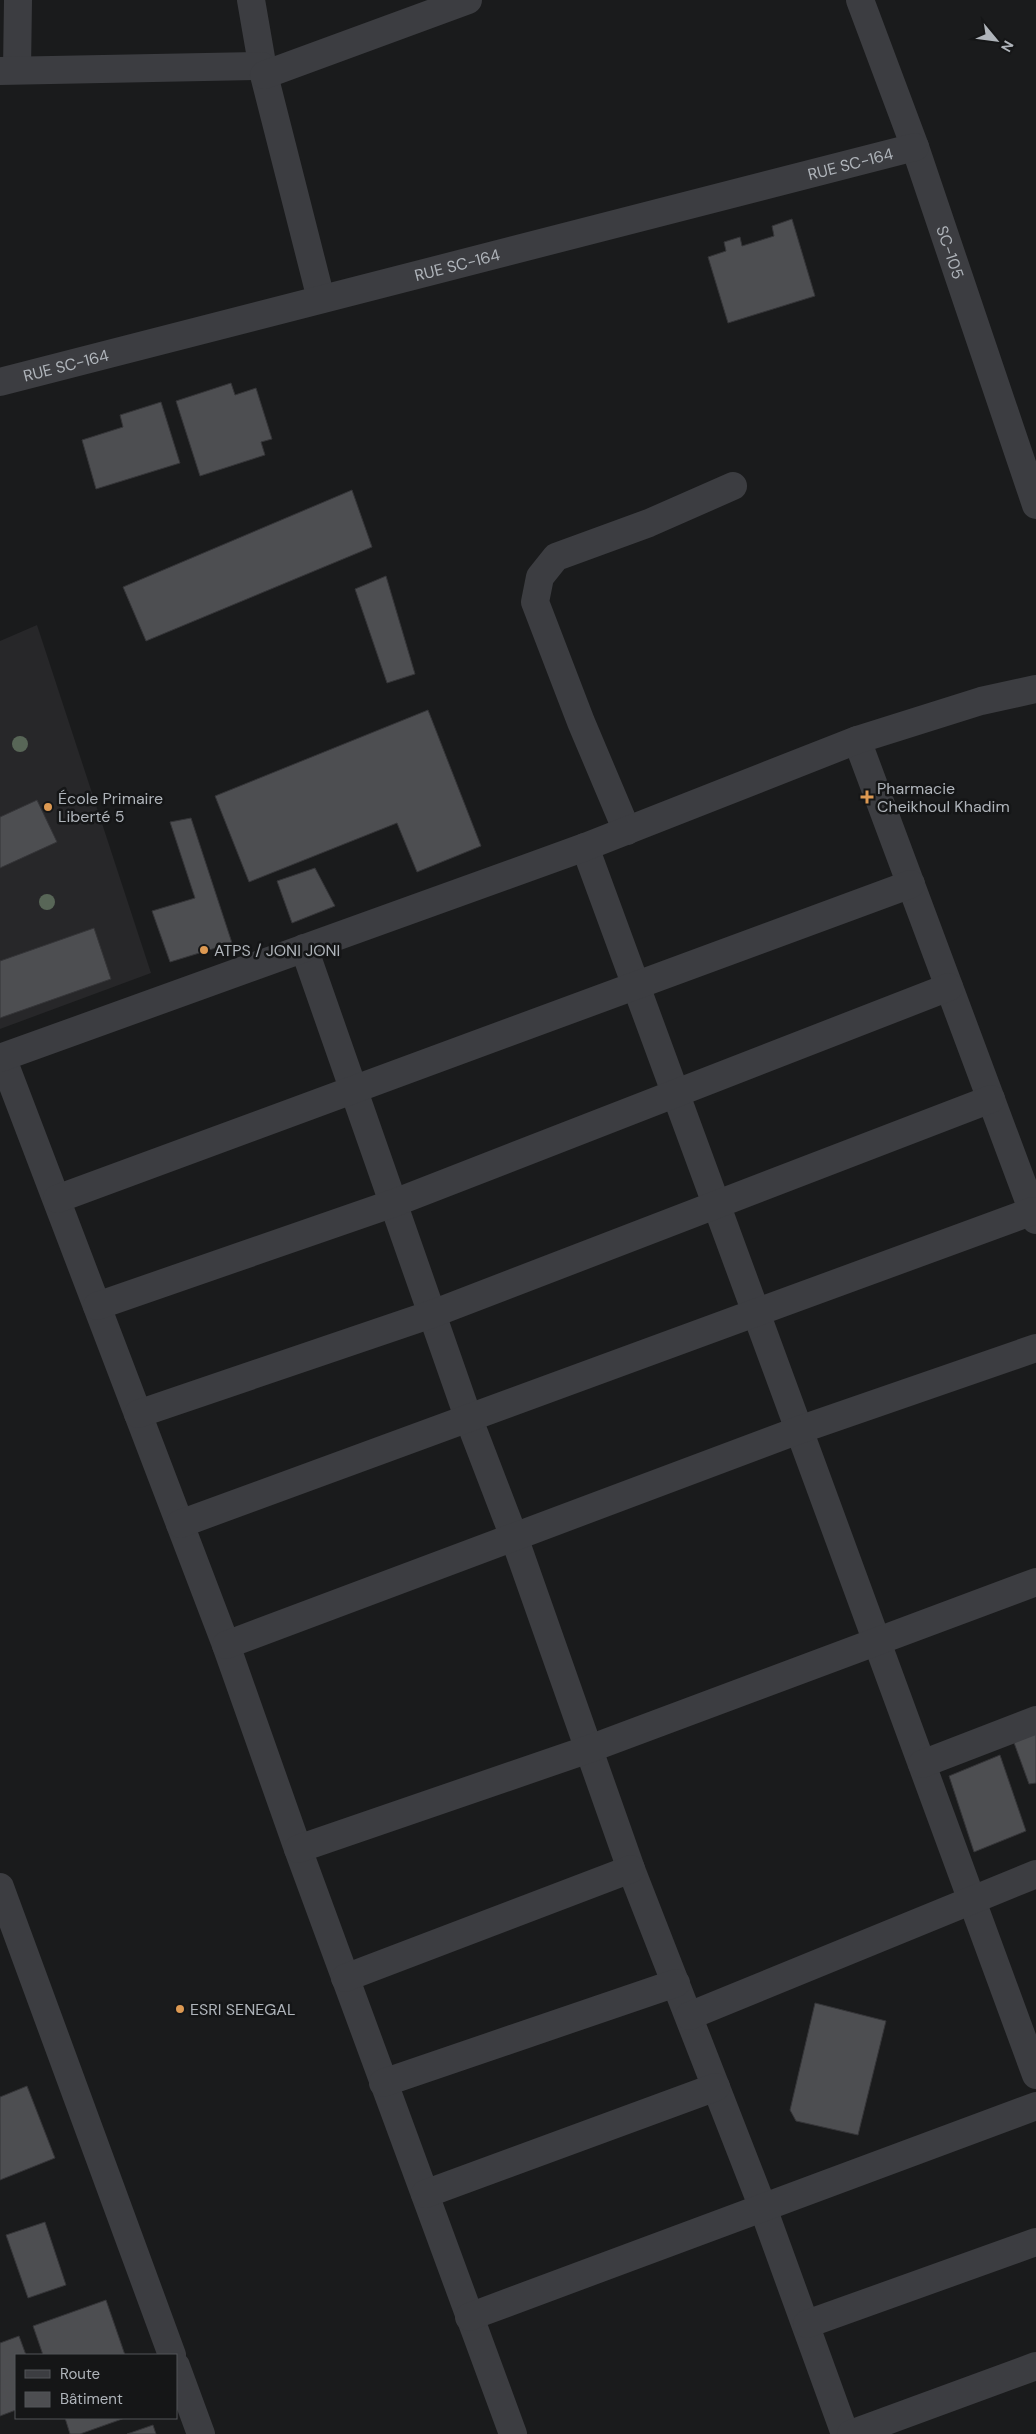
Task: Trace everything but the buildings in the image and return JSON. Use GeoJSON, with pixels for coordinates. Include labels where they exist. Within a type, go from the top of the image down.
{"type":"FeatureCollection","features":[{"type":"Feature","properties":{"kind":"street"},"geometry":{"type":"LineString","coordinates":[[18,0],[9,71],[263,71],[468,0]]}},
{"type":"Feature","properties":{"kind":"street"},"geometry":{"type":"LineString","coordinates":[[251,0],[263,71],[321,299]]}},
{"type":"Feature","properties":{"kind":"street","name":"SC-105"},"geometry":{"type":"LineString","coordinates":[[860,0],[915,148],[1036,505]]}},
{"type":"Feature","properties":{"kind":"street","name":"RUE SC-164"},"geometry":{"type":"LineString","coordinates":[[0,382],[915,148]]}},
{"type":"Feature","properties":{"kind":"street"},"geometry":{"type":"LineString","coordinates":[[627,831],[581,722],[535,602],[540,578],[556,557],[649,523],[733,486]]}},
{"type":"Feature","properties":{"kind":"street"},"geometry":{"type":"LineString","coordinates":[[513,2434],[298,1849],[226,1645],[57,1199],[1,1058],[585,847],[857,740],[981,701],[1036,689]]}},
{"type":"Feature","properties":{"kind":"street"},"geometry":{"type":"LineString","coordinates":[[180,1524],[756,1313],[1034,1216],[857,740]]}},
{"type":"Feature","properties":{"kind":"street"},"geometry":{"type":"LineString","coordinates":[[585,847],[1036,2075]]}},
{"type":"Feature","properties":{"kind":"street"},"geometry":{"type":"LineString","coordinates":[[57,1199],[635,984],[911,884]]}},
{"type":"Feature","properties":{"kind":"street"},"geometry":{"type":"LineString","coordinates":[[304,948],[468,1417],[514,1537],[631,1869],[763,2208],[845,2434]]}},
{"type":"Feature","properties":{"kind":"street"},"geometry":{"type":"LineString","coordinates":[[97,1306],[394,1203],[950,987]]}},
{"type":"Feature","properties":{"kind":"street"},"geometry":{"type":"LineString","coordinates":[[138,1414],[432,1314],[991,1099]]}},
{"type":"Feature","properties":{"kind":"street"},"geometry":{"type":"LineString","coordinates":[[226,1645],[799,1430],[1036,1348]]}},
{"type":"Feature","properties":{"kind":"street"},"geometry":{"type":"LineString","coordinates":[[298,1849],[589,1749],[1036,1582]]}},
{"type":"Feature","properties":{"kind":"street"},"geometry":{"type":"LineString","coordinates":[[922,1764],[1036,1720]]}},
{"type":"Feature","properties":{"kind":"street"},"geometry":{"type":"LineString","coordinates":[[345,1978],[631,1869]]}},
{"type":"Feature","properties":{"kind":"street"},"geometry":{"type":"LineString","coordinates":[[689,2016],[1036,1874]]}},
{"type":"Feature","properties":{"kind":"street"},"geometry":{"type":"LineString","coordinates":[[0,1887],[172,2354]]}},
{"type":"Feature","properties":{"kind":"street"},"geometry":{"type":"LineString","coordinates":[[384,2083],[676,1983]]}},
{"type":"Feature","properties":{"kind":"street"},"geometry":{"type":"LineString","coordinates":[[425,2194],[716,2087]]}},
{"type":"Feature","properties":{"kind":"street"},"geometry":{"type":"LineString","coordinates":[[469,2317],[1036,2106]]}},
{"type":"Feature","properties":{"kind":"street"},"geometry":{"type":"LineString","coordinates":[[806,2324],[1036,2242]]}},
{"type":"Feature","properties":{"kind":"street"},"geometry":{"type":"LineString","coordinates":[[851,2434],[1036,2366]]}},
{"type":"Feature","properties":{"kind":"street"},"geometry":{"type":"LineString","coordinates":[[178,2371],[201,2434]]}},
{"type":"Feature","properties":{"kind":"shaded area","name":"École Primaire Liberté 5"},"geometry":{"type":"Polygon","coordinates":[[[37,625],[151,973],[0,1029],[0,641],[37,625]]]}},
{"type":"Feature","properties":{"kind":"place","name":"Pharmacie Cheikhoul Khadim"},"geometry":{"type":"Point","coordinates":[867,797]}},
{"type":"Feature","properties":{"kind":"place","name":"École Primaire Liberté 5"},"geometry":{"type":"Point","coordinates":[48,807]}},
{"type":"Feature","properties":{"kind":"place","name":"ATPS / JONI JONI"},"geometry":{"type":"Point","coordinates":[204,950]}},
{"type":"Feature","properties":{"kind":"place","name":"ESRI SENEGAL"},"geometry":{"type":"Point","coordinates":[180,2009]}}]}
